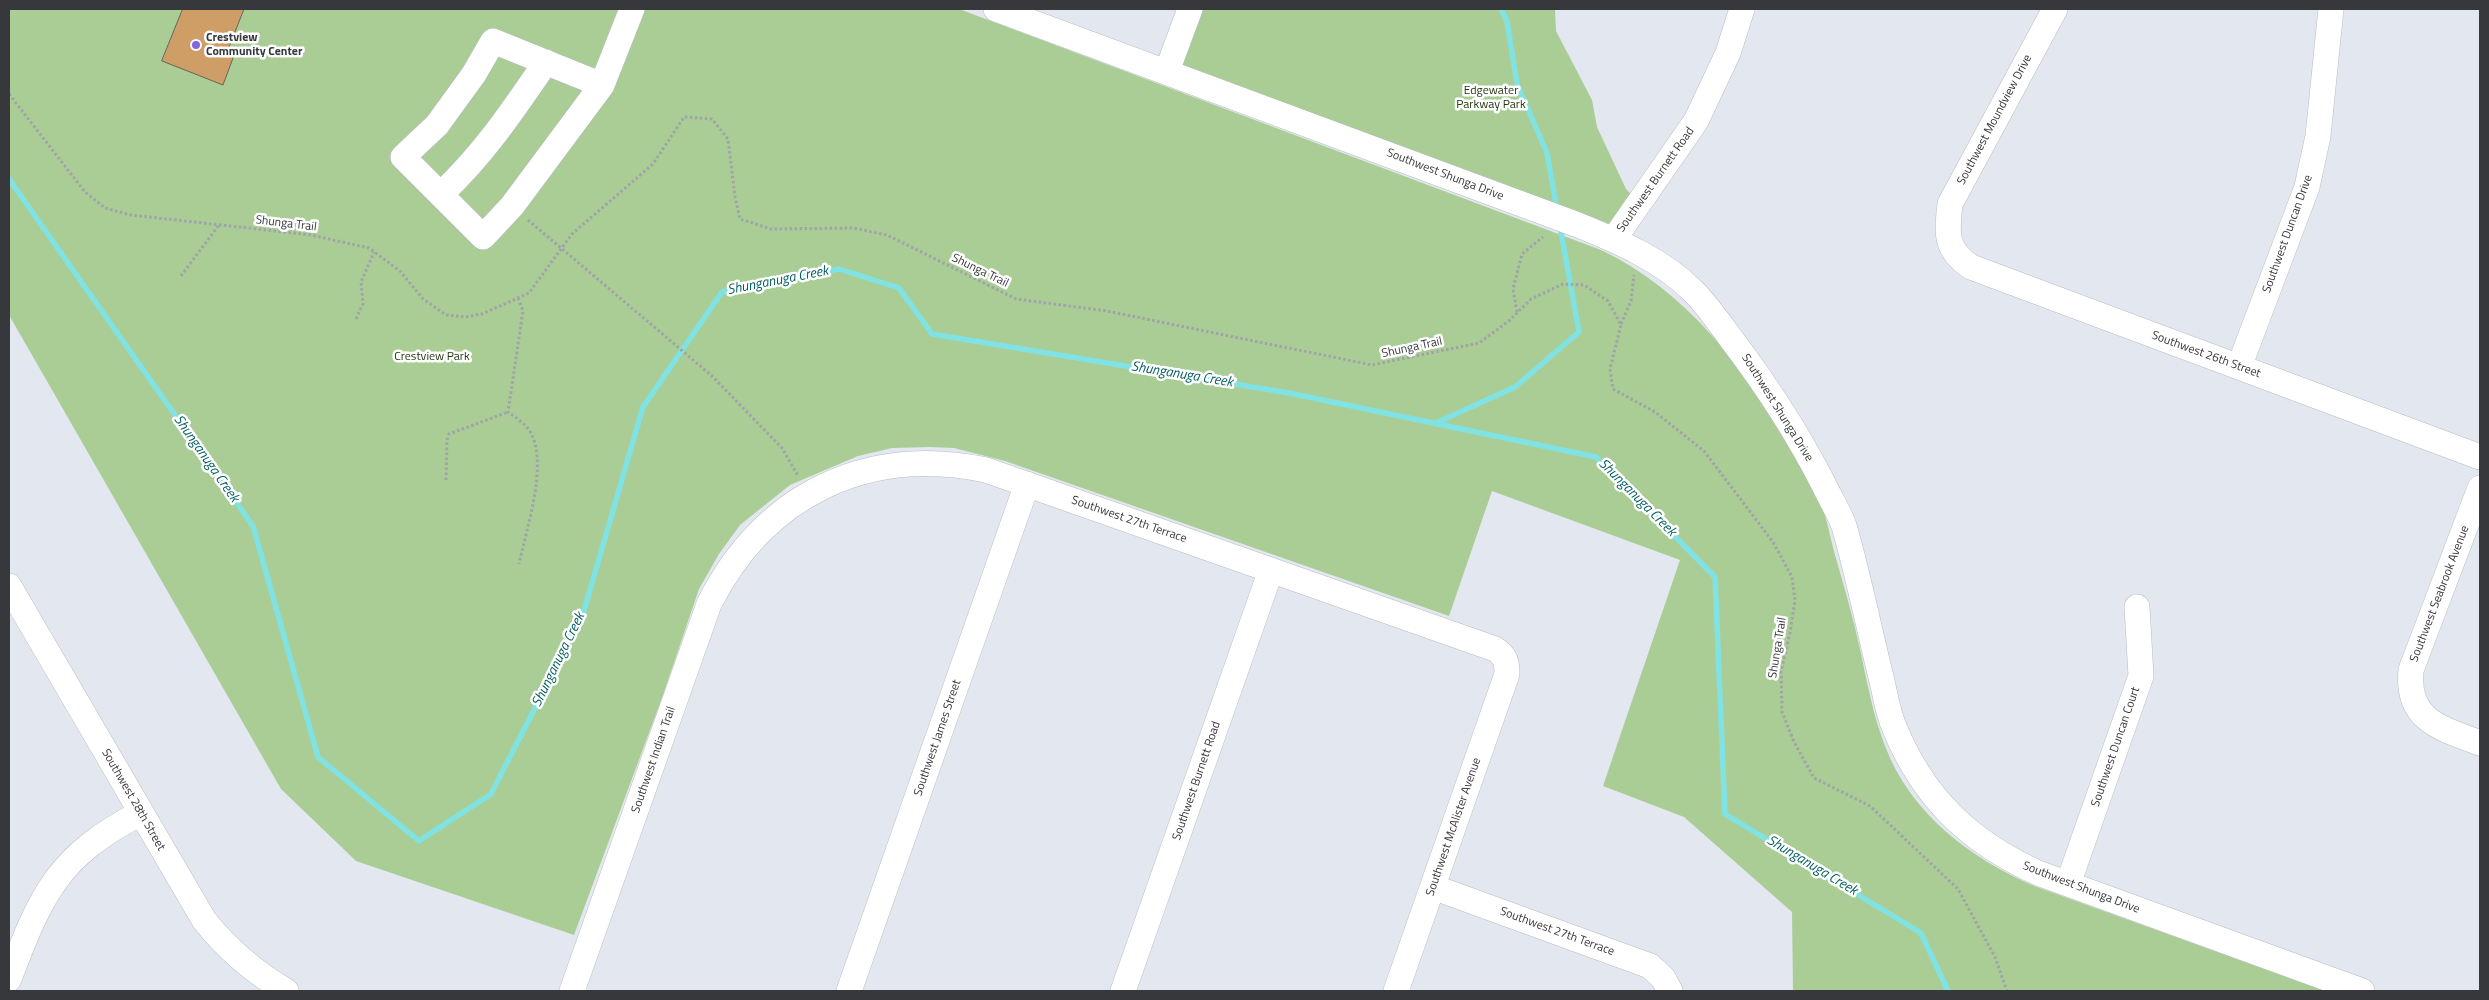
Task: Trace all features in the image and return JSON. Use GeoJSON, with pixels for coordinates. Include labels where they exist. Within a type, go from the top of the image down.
{"type":"FeatureCollection","features":[{"type":"Feature","properties":{"kind":"street"},"geometry":{"type":"LineString","coordinates":[[602,86],[494,41],[474,74],[437,125],[403,157],[483,237],[512,206],[602,86],[632,9]]}},
{"type":"Feature","properties":{"kind":"street","name":"Southwest Shunga Drive"},"geometry":{"type":"LineString","coordinates":[[996,9],[1167,71],[1614,239],[1648,257],[1693,291],[1754,368],[1817,471],[1843,524],[1894,727],[1909,761],[1929,792],[1953,818],[1980,842],[2009,860],[2068,884],[2362,991]]}},
{"type":"Feature","properties":{"kind":"street"},"geometry":{"type":"LineString","coordinates":[[1167,71],[1190,9]]}},
{"type":"Feature","properties":{"kind":"street","name":"Southwest Burnett Road"},"geometry":{"type":"LineString","coordinates":[[1614,239],[1696,121],[1728,53],[1742,9]]}},
{"type":"Feature","properties":{"kind":"street","name":"Southwest Moundview Drive"},"geometry":{"type":"LineString","coordinates":[[1947,235],[1950,204],[2055,9]]}},
{"type":"Feature","properties":{"kind":"street","name":"Southwest Duncan Drive"},"geometry":{"type":"LineString","coordinates":[[2240,367],[2307,186],[2318,136],[2331,9]]}},
{"type":"Feature","properties":{"kind":"street"},"geometry":{"type":"LineString","coordinates":[[441,194],[465,172],[494,137],[546,62]]}},
{"type":"Feature","properties":{"kind":"street","name":"Southwest 26th Street"},"geometry":{"type":"LineString","coordinates":[[1947,235],[1957,255],[1971,267],[2480,456]]}},
{"type":"Feature","properties":{"kind":"street","name":"Southwest 27th Terrace"},"geometry":{"type":"LineString","coordinates":[[753,537],[785,509],[808,494],[860,472],[888,466],[923,462],[966,466],[986,470],[1027,484],[1495,649],[1503,655],[1507,662]]}},
{"type":"Feature","properties":{"kind":"street","name":"Southwest James Street"},"geometry":{"type":"LineString","coordinates":[[849,991],[1027,484]]}},
{"type":"Feature","properties":{"kind":"street","name":"Southwest Seabrook Avenue"},"geometry":{"type":"LineString","coordinates":[[2480,488],[2412,670],[2410,683],[2414,702],[2425,718],[2438,727],[2480,743]]}},
{"type":"Feature","properties":{"kind":"street","name":"Southwest Indian Trail"},"geometry":{"type":"LineString","coordinates":[[572,991],[709,604],[721,581],[753,537]]}},
{"type":"Feature","properties":{"kind":"street","name":"Southwest Burnett Road"},"geometry":{"type":"LineString","coordinates":[[1123,991],[1270,570]]}},
{"type":"Feature","properties":{"kind":"street","name":"Southwest 28th Street"},"geometry":{"type":"LineString","coordinates":[[9,586],[204,920],[230,949],[254,971],[279,989]]}},
{"type":"Feature","properties":{"kind":"street","name":"Southwest Duncan Court"},"geometry":{"type":"LineString","coordinates":[[2068,884],[2141,676],[2137,607]]}},
{"type":"Feature","properties":{"kind":"street","name":"Southwest McAlister Avenue"},"geometry":{"type":"LineString","coordinates":[[1396,991],[1507,674],[1507,662]]}},
{"type":"Feature","properties":{"kind":"street"},"geometry":{"type":"LineString","coordinates":[[9,979],[38,906],[58,876],[82,850],[110,829],[141,813]]}},
{"type":"Feature","properties":{"kind":"street","name":"Southwest 27th Terrace"},"geometry":{"type":"LineString","coordinates":[[1433,887],[1650,966],[1663,978],[1670,991]]}},
{"type":"Feature","properties":{"kind":"path","name":"Shunga Trail"},"geometry":{"type":"LineString","coordinates":[[9,94],[84,192],[105,208],[131,215],[311,235],[369,248],[400,271],[423,299],[446,315],[465,317],[482,314],[529,293],[572,234],[653,164],[684,117],[712,119],[728,139],[735,197],[740,219],[771,229],[852,228],[887,235],[1016,299],[1107,311],[1372,365],[1479,343],[1531,299],[1563,284],[1584,285],[1608,301],[1621,325]]}},
{"type":"Feature","properties":{"kind":"path"},"geometry":{"type":"LineString","coordinates":[[512,206],[560,248],[656,326],[712,376],[782,448],[808,494]]}},
{"type":"Feature","properties":{"kind":"path"},"geometry":{"type":"LineString","coordinates":[[181,276],[219,225]]}},
{"type":"Feature","properties":{"kind":"path"},"geometry":{"type":"LineString","coordinates":[[1517,312],[1513,289],[1522,254],[1541,236],[1548,238]]}},
{"type":"Feature","properties":{"kind":"path"},"geometry":{"type":"LineString","coordinates":[[356,319],[364,304],[361,282],[374,252]]}},
{"type":"Feature","properties":{"kind":"path","name":"Shunga Trail"},"geometry":{"type":"LineString","coordinates":[[1627,269],[1634,273],[1631,301],[1621,325],[1610,369],[1614,389],[1655,412],[1704,451],[1773,542],[1792,577],[1795,600],[1781,672],[1782,712],[1794,742],[1814,778],[1870,806],[1958,889],[1995,957],[2007,991]]}},
{"type":"Feature","properties":{"kind":"path"},"geometry":{"type":"LineString","coordinates":[[508,412],[522,311],[518,298]]}},
{"type":"Feature","properties":{"kind":"path"},"geometry":{"type":"LineString","coordinates":[[446,480],[447,440],[449,434],[508,412]]}},
{"type":"Feature","properties":{"kind":"path"},"geometry":{"type":"LineString","coordinates":[[508,412],[529,430],[536,452],[534,494],[519,564]]}},
{"type":"Feature","properties":{"kind":"green space","name":"Crestview Park"},"geometry":{"type":"Polygon","coordinates":[[[9,9],[959,9],[1601,250],[1632,267],[1661,287],[1712,336],[1755,391],[1811,482],[1827,521],[1877,722],[1885,746],[1896,770],[1910,793],[1927,813],[1945,831],[1987,862],[2034,886],[2326,991],[1793,991],[1792,912],[1684,817],[1603,786],[1680,560],[1492,491],[1449,616],[1005,461],[954,448],[892,448],[858,456],[790,485],[740,525],[719,554],[699,589],[663,695],[574,935],[356,861],[281,789],[9,315],[9,9]]]}},
{"type":"Feature","properties":{"kind":"green space","name":"Edgewater Parkway Park"},"geometry":{"type":"Polygon","coordinates":[[[1190,9],[1555,9],[1556,31],[1592,100],[1597,127],[1626,189],[1640,204],[1614,239],[1167,71],[1190,9]]]}},
{"type":"Feature","properties":{"kind":"building","name":"Crestview Community Center"},"geometry":{"type":"Polygon","coordinates":[[[183,9],[244,9],[229,47],[236,50],[223,85],[162,61],[183,9]]]}},
{"type":"Feature","properties":{"kind":"waterway"},"geometry":{"type":"LineString","coordinates":[[1501,9],[1507,21],[1517,84],[1547,153],[1557,210]]}},
{"type":"Feature","properties":{"kind":"waterway","name":"Shunganuga Creek"},"geometry":{"type":"LineString","coordinates":[[9,179],[253,526],[318,757],[419,841],[491,794],[583,614],[643,407],[722,292],[839,269],[899,288],[932,334],[1289,393],[1596,457],[1715,577],[1725,814],[1921,933],[1948,991]]}},
{"type":"Feature","properties":{"kind":"waterway"},"geometry":{"type":"LineString","coordinates":[[1436,423],[1515,387],[1579,332],[1560,226]]}},
{"type":"Feature","properties":{"kind":"place","name":"Crestview Community Center"},"geometry":{"type":"Point","coordinates":[196,45]}}]}
